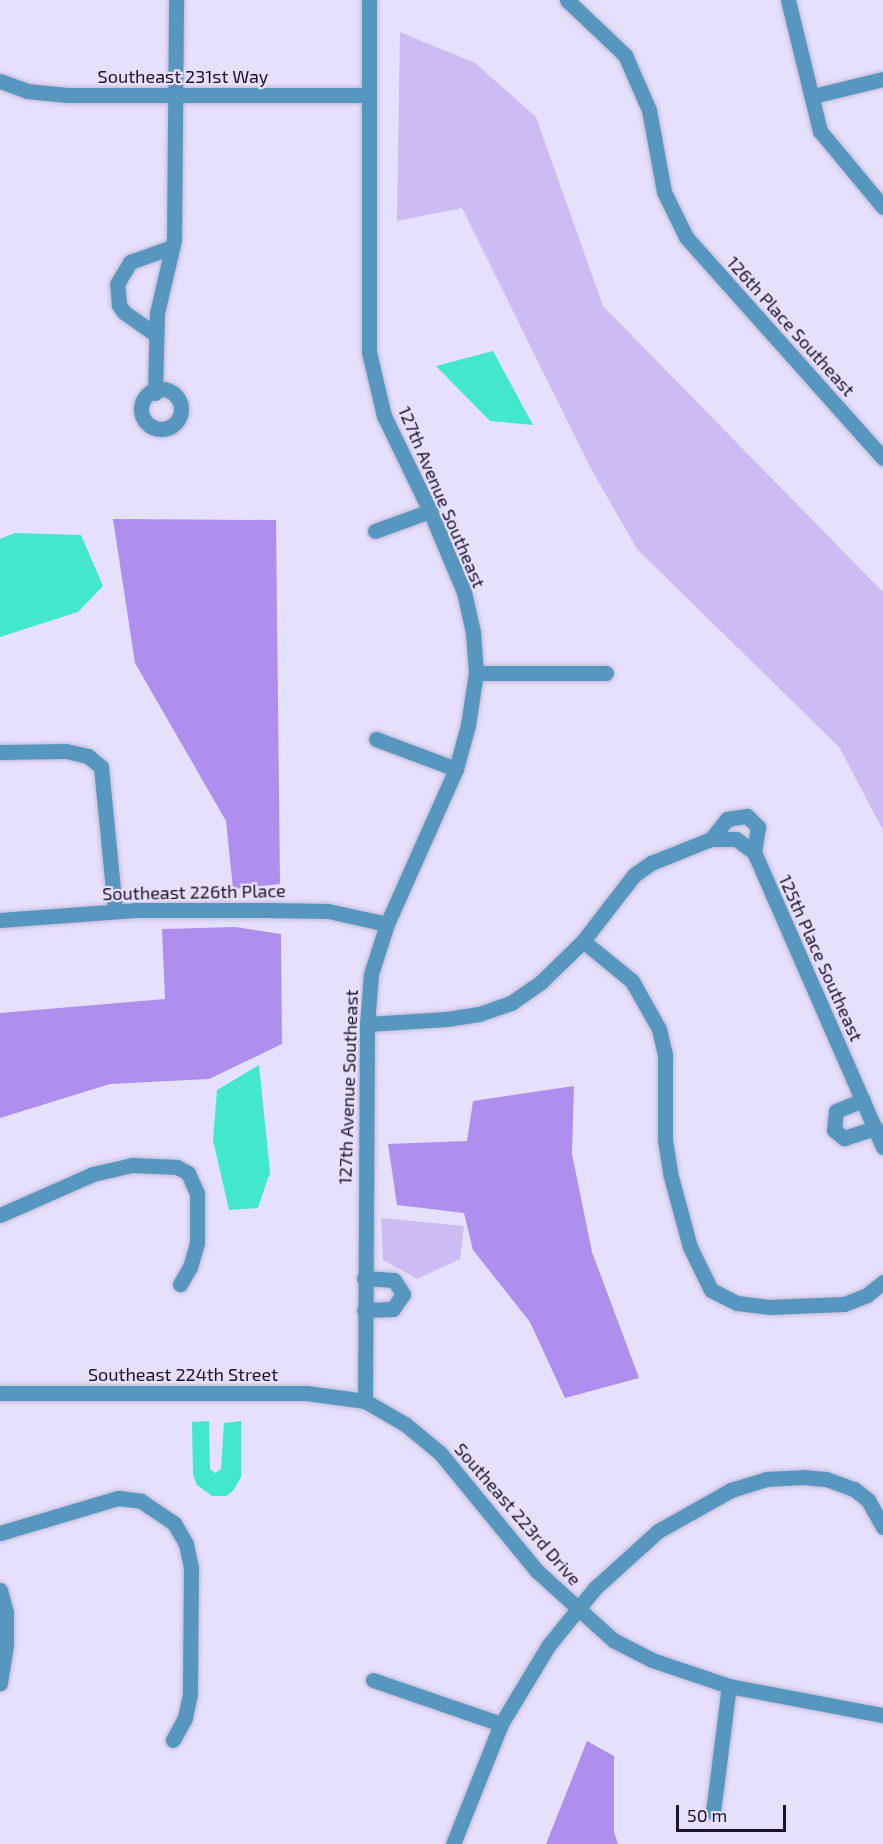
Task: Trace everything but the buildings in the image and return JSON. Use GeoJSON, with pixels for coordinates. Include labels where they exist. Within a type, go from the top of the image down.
{"type":"FeatureCollection","features":[{"type":"Feature","properties":{"kind":"street"},"geometry":{"type":"LineString","coordinates":[[155,393],[155,334],[172,246],[176,0]]}},
{"type":"Feature","properties":{"kind":"street","name":"127th Avenue Southeast"},"geometry":{"type":"LineString","coordinates":[[365,1401],[367,1024],[371,974],[387,924],[456,769],[468,725],[476,673],[473,632],[464,592],[430,511],[384,416],[369,352],[367,95],[369,0]]}},
{"type":"Feature","properties":{"kind":"street","name":"126th Place Southeast"},"geometry":{"type":"LineString","coordinates":[[567,0],[625,55],[649,110],[664,192],[674,218],[686,237],[883,458]]}},
{"type":"Feature","properties":{"kind":"street"},"geometry":{"type":"LineString","coordinates":[[788,0],[820,131],[830,147],[883,207]]}},
{"type":"Feature","properties":{"kind":"street"},"geometry":{"type":"LineString","coordinates":[[813,96],[883,79]]}},
{"type":"Feature","properties":{"kind":"street","name":"Southeast 231st Way"},"geometry":{"type":"LineString","coordinates":[[0,81],[27,91],[67,95],[367,95]]}},
{"type":"Feature","properties":{"kind":"street"},"geometry":{"type":"LineString","coordinates":[[155,334],[124,312],[119,305],[117,284],[130,262],[172,246]]}},
{"type":"Feature","properties":{"kind":"street"},"geometry":{"type":"LineString","coordinates":[[375,531],[430,511]]}},
{"type":"Feature","properties":{"kind":"street"},"geometry":{"type":"LineString","coordinates":[[476,673],[606,673]]}},
{"type":"Feature","properties":{"kind":"street"},"geometry":{"type":"LineString","coordinates":[[376,739],[456,769]]}},
{"type":"Feature","properties":{"kind":"street"},"geometry":{"type":"LineString","coordinates":[[0,752],[66,751],[96,762],[106,785],[115,911]]}},
{"type":"Feature","properties":{"kind":"street"},"geometry":{"type":"LineString","coordinates":[[367,1024],[457,1017],[511,1003],[540,982],[583,941],[634,875],[651,863],[711,839],[736,839],[754,852],[758,827],[747,816],[727,819],[711,839]]}},
{"type":"Feature","properties":{"kind":"street","name":"125th Place Southeast"},"geometry":{"type":"LineString","coordinates":[[754,852],[883,1146]]}},
{"type":"Feature","properties":{"kind":"street","name":"Southeast 226th Place"},"geometry":{"type":"LineString","coordinates":[[0,920],[115,911],[328,912],[387,924]]}},
{"type":"Feature","properties":{"kind":"street"},"geometry":{"type":"LineString","coordinates":[[583,941],[632,981],[658,1029],[665,1054],[665,1140],[670,1173],[690,1247],[711,1290],[737,1302],[769,1307],[844,1304],[883,1282]]}},
{"type":"Feature","properties":{"kind":"street"},"geometry":{"type":"LineString","coordinates":[[863,1100],[836,1111],[834,1130],[844,1138],[875,1128]]}},
{"type":"Feature","properties":{"kind":"street"},"geometry":{"type":"LineString","coordinates":[[0,1215],[93,1174],[132,1165],[177,1167],[188,1173],[197,1193],[196,1243],[190,1267],[180,1284]]}},
{"type":"Feature","properties":{"kind":"street"},"geometry":{"type":"LineString","coordinates":[[364,1278],[393,1280],[403,1294],[393,1309],[364,1310]]}},
{"type":"Feature","properties":{"kind":"street","name":"Southeast 224th Street"},"geometry":{"type":"LineString","coordinates":[[0,1393],[306,1393],[365,1401]]}},
{"type":"Feature","properties":{"kind":"street","name":"Southeast 223rd Drive"},"geometry":{"type":"LineString","coordinates":[[365,1401],[405,1424],[440,1453],[537,1571],[577,1610],[613,1640],[652,1660],[729,1686],[883,1715]]}},
{"type":"Feature","properties":{"kind":"street"},"geometry":{"type":"LineString","coordinates":[[453,1844],[501,1724],[548,1646],[595,1588],[658,1531],[731,1490],[766,1479],[826,1479],[854,1489],[868,1500],[883,1527]]}},
{"type":"Feature","properties":{"kind":"street"},"geometry":{"type":"LineString","coordinates":[[0,1533],[118,1498],[141,1501],[174,1523],[186,1544],[191,1567],[190,1682],[185,1718],[173,1740]]}},
{"type":"Feature","properties":{"kind":"street"},"geometry":{"type":"LineString","coordinates":[[0,1590],[6,1612],[6,1645],[0,1684]]}},
{"type":"Feature","properties":{"kind":"street"},"geometry":{"type":"LineString","coordinates":[[373,1680],[501,1724]]}},
{"type":"Feature","properties":{"kind":"street"},"geometry":{"type":"LineString","coordinates":[[713,1812],[729,1686]]}},
{"type":"Feature","properties":{"kind":"shaded area"},"geometry":{"type":"Polygon","coordinates":[[[400,32],[475,63],[536,117],[603,306],[883,592],[883,830],[839,747],[637,549],[590,467],[462,208],[397,221],[400,32]]]}},
{"type":"Feature","properties":{"kind":"shaded area"},"geometry":{"type":"Polygon","coordinates":[[[493,351],[533,425],[490,421],[436,366],[493,351]]]}},
{"type":"Feature","properties":{"kind":"shaded area"},"geometry":{"type":"Polygon","coordinates":[[[113,519],[276,520],[280,884],[233,889],[226,821],[135,663],[113,519]]]}},
{"type":"Feature","properties":{"kind":"shaded area"},"geometry":{"type":"Polygon","coordinates":[[[15,533],[81,535],[103,586],[78,612],[0,637],[0,539],[15,533]]]}},
{"type":"Feature","properties":{"kind":"shaded area"},"geometry":{"type":"Polygon","coordinates":[[[235,927],[281,934],[282,1044],[209,1079],[110,1084],[0,1118],[0,1013],[165,999],[162,929],[235,927]]]}},
{"type":"Feature","properties":{"kind":"shaded area"},"geometry":{"type":"Polygon","coordinates":[[[259,1065],[270,1172],[258,1208],[229,1210],[213,1140],[217,1090],[259,1065]]]}},
{"type":"Feature","properties":{"kind":"shaded area"},"geometry":{"type":"Polygon","coordinates":[[[574,1086],[572,1154],[592,1252],[639,1378],[565,1398],[530,1322],[473,1250],[464,1213],[397,1205],[388,1144],[467,1141],[473,1101],[574,1086]]]}},
{"type":"Feature","properties":{"kind":"shaded area"},"geometry":{"type":"Polygon","coordinates":[[[381,1218],[464,1226],[460,1259],[417,1279],[383,1260],[381,1218]]]}},
{"type":"Feature","properties":{"kind":"shaded area"},"geometry":{"type":"Polygon","coordinates":[[[209,1421],[210,1469],[215,1473],[221,1469],[224,1423],[241,1421],[241,1477],[233,1491],[226,1496],[212,1496],[197,1485],[193,1475],[192,1422],[209,1421]]]}},
{"type":"Feature","properties":{"kind":"shaded area"},"geometry":{"type":"Polygon","coordinates":[[[587,1741],[614,1756],[614,1832],[618,1844],[546,1844],[587,1741]]]}}]}
